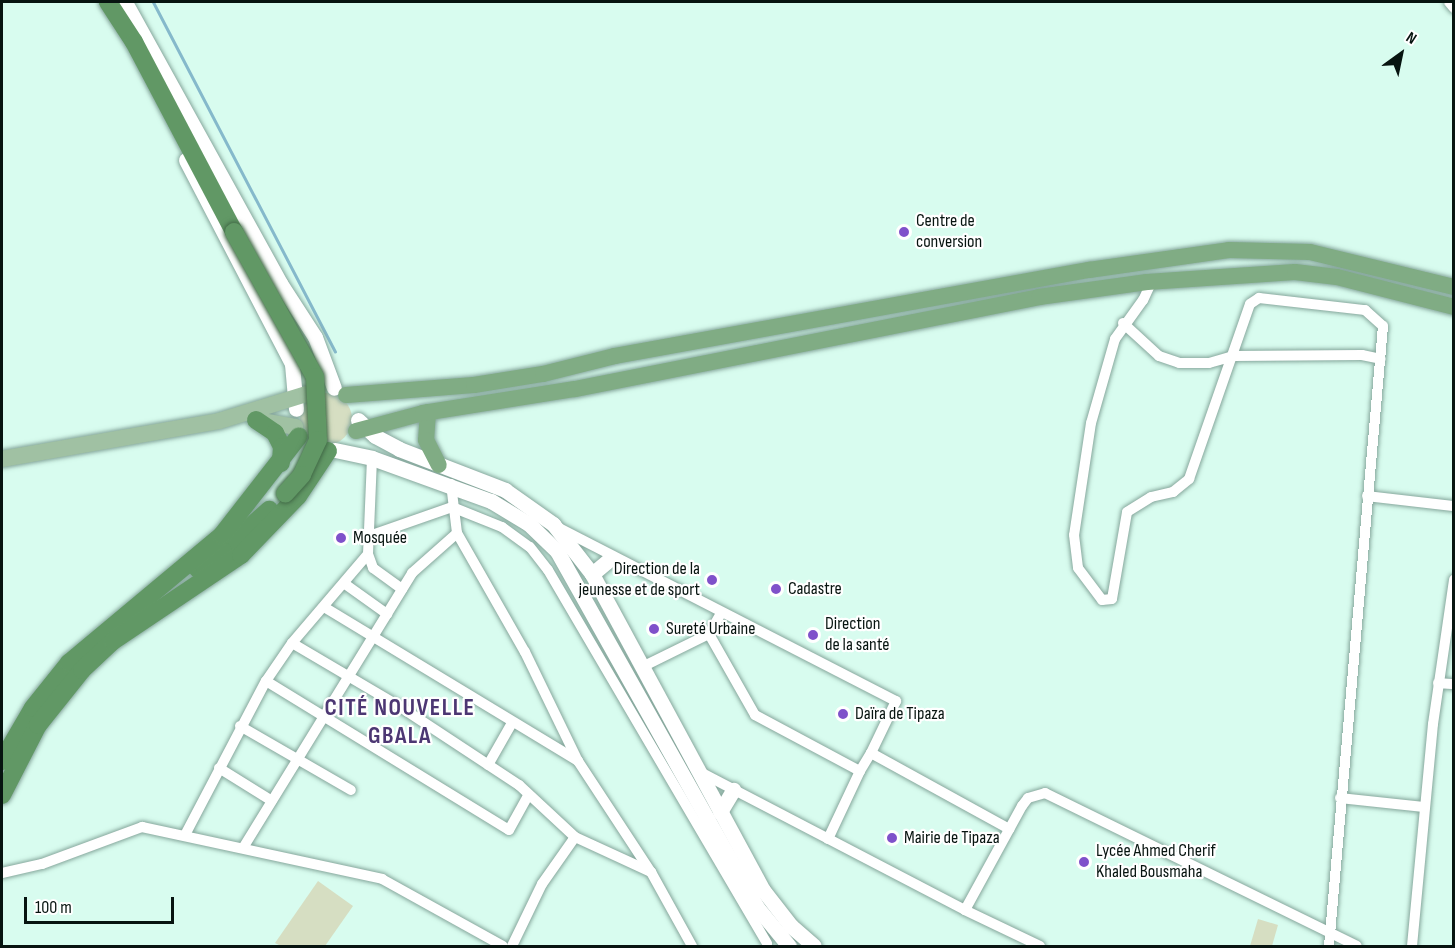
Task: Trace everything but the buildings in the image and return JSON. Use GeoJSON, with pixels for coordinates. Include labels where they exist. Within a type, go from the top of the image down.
{"type":"FeatureCollection","features":[{"type":"Feature","properties":{"kind":"highway"},"geometry":{"type":"LineString","coordinates":[[107,2],[181,130],[234,232],[315,377],[318,440],[302,475],[174,600]]}},
{"type":"Feature","properties":{"kind":"highway"},"geometry":{"type":"LineString","coordinates":[[146,40],[181,130]]}},
{"type":"Feature","properties":{"kind":"highway"},"geometry":{"type":"LineString","coordinates":[[340,392],[474,385],[543,374],[615,356],[1089,270],[1229,250],[1310,252],[1454,287]]}},
{"type":"Feature","properties":{"kind":"highway"},"geometry":{"type":"LineString","coordinates":[[360,426],[428,412],[575,389],[1039,297],[1152,281],[1295,272],[1337,277],[1454,307]]}},
{"type":"Feature","properties":{"kind":"highway"},"geometry":{"type":"LineString","coordinates":[[428,412],[426,440],[439,465]]}},
{"type":"Feature","properties":{"kind":"highway"},"geometry":{"type":"LineString","coordinates":[[256,420],[275,433],[282,447],[281,463]]}},
{"type":"Feature","properties":{"kind":"highway"},"geometry":{"type":"LineString","coordinates":[[2,761],[33,708],[69,663],[222,535],[281,463],[297,431]]}},
{"type":"Feature","properties":{"kind":"highway"},"geometry":{"type":"LineString","coordinates":[[2,795],[16,762],[60,694],[113,641],[241,555],[298,496],[331,451]]}},
{"type":"Feature","properties":{"kind":"highway"},"geometry":{"type":"LineString","coordinates":[[158,589],[223,551]]}},
{"type":"Feature","properties":{"kind":"main road"},"geometry":{"type":"LineString","coordinates":[[107,2],[292,364],[299,400],[297,431]]}},
{"type":"Feature","properties":{"kind":"main road"},"geometry":{"type":"LineString","coordinates":[[125,2],[273,269],[315,337],[340,392],[356,409],[360,426],[388,443],[505,490],[553,524],[592,574],[763,890],[814,946]]}},
{"type":"Feature","properties":{"kind":"main road"},"geometry":{"type":"LineString","coordinates":[[2,459],[219,421],[299,400],[316,389],[340,392]]}},
{"type":"Feature","properties":{"kind":"main road"},"geometry":{"type":"LineString","coordinates":[[219,421],[256,420],[297,431],[308,446],[372,458],[451,484],[516,514],[542,536],[566,564],[768,940],[789,946]]}},
{"type":"Feature","properties":{"kind":"main road"},"geometry":{"type":"LineString","coordinates":[[331,451],[347,443],[360,426]]}},
{"type":"Feature","properties":{"kind":"main road"},"geometry":{"type":"LineString","coordinates":[[592,574],[611,558]]}},
{"type":"Feature","properties":{"kind":"main road"},"geometry":{"type":"LineString","coordinates":[[720,812],[733,790]]}},
{"type":"Feature","properties":{"kind":"street"},"geometry":{"type":"LineString","coordinates":[[1449,2],[1454,8]]}},
{"type":"Feature","properties":{"kind":"street"},"geometry":{"type":"LineString","coordinates":[[1152,281],[1143,300],[1123,323],[1115,339],[1091,423],[1074,536],[1078,568],[1102,600],[1112,598],[1127,512],[1151,497],[1173,492],[1189,479],[1233,356],[1244,314],[1259,298],[1365,310],[1383,326],[1340,798],[1329,946]]}},
{"type":"Feature","properties":{"kind":"street"},"geometry":{"type":"LineString","coordinates":[[1123,323],[1159,356],[1179,363],[1209,363],[1233,356],[1362,355],[1381,359]]}},
{"type":"Feature","properties":{"kind":"street"},"geometry":{"type":"LineString","coordinates":[[185,835],[240,726],[266,681],[291,643],[345,584],[368,554],[372,535],[372,458]]}},
{"type":"Feature","properties":{"kind":"street"},"geometry":{"type":"LineString","coordinates":[[451,484],[452,507],[457,533],[525,652],[578,761],[651,872],[692,946]]}},
{"type":"Feature","properties":{"kind":"street"},"geometry":{"type":"LineString","coordinates":[[1367,496],[1454,506]]}},
{"type":"Feature","properties":{"kind":"street"},"geometry":{"type":"LineString","coordinates":[[372,535],[452,507],[502,526],[539,558],[768,940]]}},
{"type":"Feature","properties":{"kind":"street"},"geometry":{"type":"LineString","coordinates":[[553,524],[611,558],[896,701],[828,839]]}},
{"type":"Feature","properties":{"kind":"street"},"geometry":{"type":"LineString","coordinates":[[243,848],[411,573],[457,533]]}},
{"type":"Feature","properties":{"kind":"street"},"geometry":{"type":"LineString","coordinates":[[368,554],[373,568],[402,589]]}},
{"type":"Feature","properties":{"kind":"street"},"geometry":{"type":"LineString","coordinates":[[1412,946],[1438,683],[1454,580]]}},
{"type":"Feature","properties":{"kind":"street"},"geometry":{"type":"LineString","coordinates":[[345,584],[387,614]]}},
{"type":"Feature","properties":{"kind":"street"},"geometry":{"type":"LineString","coordinates":[[324,607],[578,761]]}},
{"type":"Feature","properties":{"kind":"street"},"geometry":{"type":"LineString","coordinates":[[642,667],[709,634],[721,613]]}},
{"type":"Feature","properties":{"kind":"street"},"geometry":{"type":"LineString","coordinates":[[709,634],[755,715],[860,771]]}},
{"type":"Feature","properties":{"kind":"street"},"geometry":{"type":"LineString","coordinates":[[291,643],[349,676],[519,785],[528,796],[575,837],[651,872]]}},
{"type":"Feature","properties":{"kind":"street"},"geometry":{"type":"LineString","coordinates":[[266,681],[509,830],[528,796]]}},
{"type":"Feature","properties":{"kind":"street"},"geometry":{"type":"LineString","coordinates":[[1438,683],[1454,684]]}},
{"type":"Feature","properties":{"kind":"street"},"geometry":{"type":"LineString","coordinates":[[488,765],[513,723]]}},
{"type":"Feature","properties":{"kind":"street"},"geometry":{"type":"LineString","coordinates":[[240,726],[351,790]]}},
{"type":"Feature","properties":{"kind":"street"},"geometry":{"type":"LineString","coordinates":[[871,753],[1009,829]]}},
{"type":"Feature","properties":{"kind":"street"},"geometry":{"type":"LineString","coordinates":[[219,768],[272,801]]}},
{"type":"Feature","properties":{"kind":"street"},"geometry":{"type":"LineString","coordinates":[[697,770],[965,910],[1040,946]]}},
{"type":"Feature","properties":{"kind":"street"},"geometry":{"type":"LineString","coordinates":[[965,910],[1009,829],[1029,798],[1045,792],[1057,795],[1357,946]]}},
{"type":"Feature","properties":{"kind":"street"},"geometry":{"type":"LineString","coordinates":[[1340,798],[1424,807]]}},
{"type":"Feature","properties":{"kind":"street"},"geometry":{"type":"LineString","coordinates":[[2,873],[42,864],[134,828],[185,835],[382,879],[487,942],[504,946]]}},
{"type":"Feature","properties":{"kind":"street"},"geometry":{"type":"LineString","coordinates":[[512,946],[542,884],[575,837]]}},
{"type":"Feature","properties":{"kind":"green space"},"geometry":{"type":"Polygon","coordinates":[[[326,393],[336,395],[344,401],[350,409],[352,419],[350,429],[344,437],[336,443],[326,445],[316,443],[308,437],[302,429],[300,419],[302,409],[308,401],[316,395],[326,393]]]}},
{"type":"Feature","properties":{"kind":"green space"},"geometry":{"type":"Polygon","coordinates":[[[318,881],[353,906],[325,946],[281,946],[275,943],[318,881]]]}},
{"type":"Feature","properties":{"kind":"green space"},"geometry":{"type":"Polygon","coordinates":[[[1258,919],[1278,925],[1272,946],[1250,946],[1258,919]]]}},
{"type":"Feature","properties":{"kind":"waterway"},"geometry":{"type":"LineString","coordinates":[[153,2],[335,352]]}},
{"type":"Feature","properties":{"kind":"place","name":"Centre de conversion"},"geometry":{"type":"Point","coordinates":[904,232]}},
{"type":"Feature","properties":{"kind":"place","name":"Mosquée"},"geometry":{"type":"Point","coordinates":[341,538]}},
{"type":"Feature","properties":{"kind":"place","name":"Direction de la jeunesse et de sport"},"geometry":{"type":"Point","coordinates":[712,580]}},
{"type":"Feature","properties":{"kind":"place","name":"Cadastre"},"geometry":{"type":"Point","coordinates":[776,589]}},
{"type":"Feature","properties":{"kind":"place","name":"Sureté Urbaine"},"geometry":{"type":"Point","coordinates":[654,629]}},
{"type":"Feature","properties":{"kind":"place","name":"Direction de la santé"},"geometry":{"type":"Point","coordinates":[813,635]}},
{"type":"Feature","properties":{"kind":"place","name":"Daïra de Tipaza"},"geometry":{"type":"Point","coordinates":[843,714]}},
{"type":"Feature","properties":{"kind":"place","name":"Mairie de Tipaza"},"geometry":{"type":"Point","coordinates":[892,838]}},
{"type":"Feature","properties":{"kind":"place","name":"Lycée Ahmed Cherif Khaled Bousmaha"},"geometry":{"type":"Point","coordinates":[1084,862]}},
{"type":"Feature","properties":{"kind":"district","name":"CITÉ NOUVELLE GBALA"},"geometry":{"type":"Point","coordinates":[400,722]}}]}
